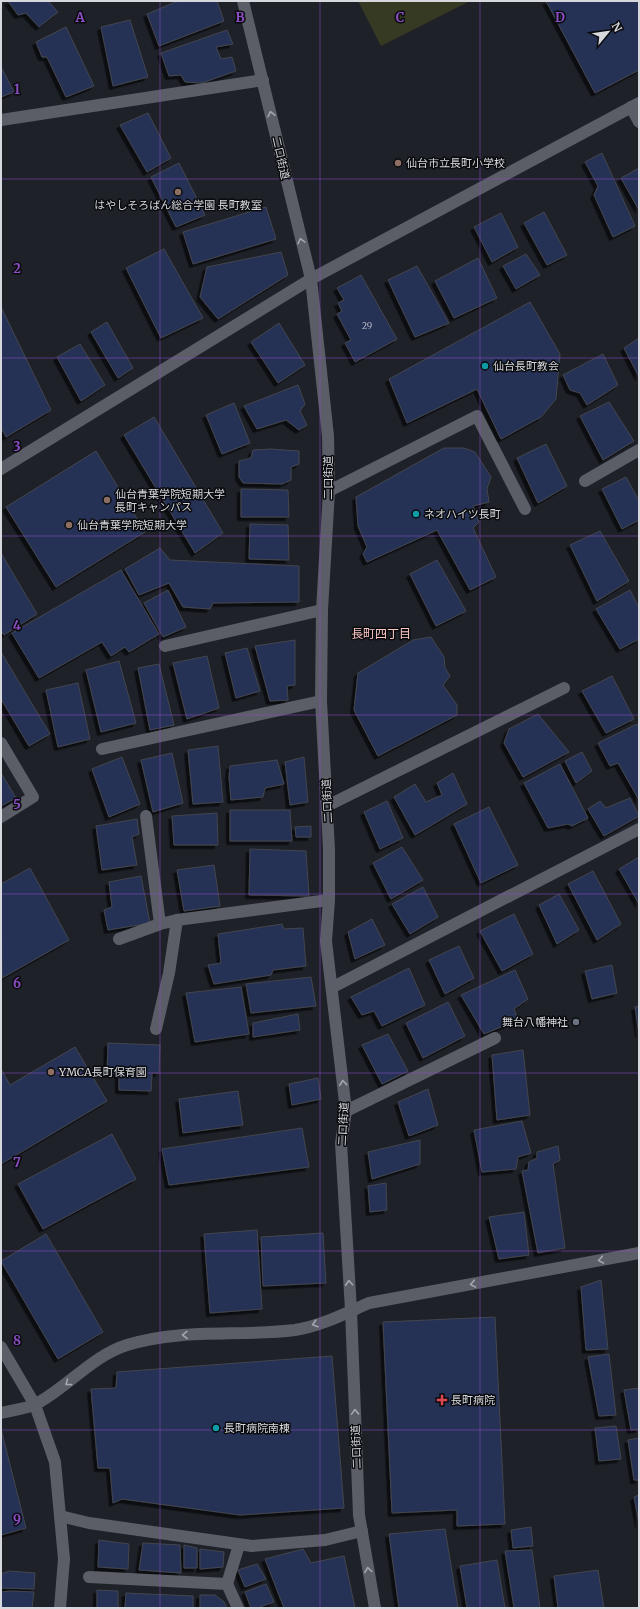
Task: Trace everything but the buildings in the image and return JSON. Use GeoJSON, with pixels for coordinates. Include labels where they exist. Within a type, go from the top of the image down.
{"type":"FeatureCollection","features":[{"type":"Feature","properties":{"kind":"street","name":"二口街道"},"geometry":{"type":"LineString","coordinates":[[243,1],[311,279],[328,436],[329,491],[322,610],[321,702],[327,806],[329,900],[326,940],[333,987],[346,1111],[341,1143],[351,1310],[359,1515],[374,1608]]}},
{"type":"Feature","properties":{"kind":"street"},"geometry":{"type":"LineString","coordinates":[[1,120],[263,80]]}},
{"type":"Feature","properties":{"kind":"street"},"geometry":{"type":"LineString","coordinates":[[1,469],[311,279],[635,105],[639,122]]}},
{"type":"Feature","properties":{"kind":"street"},"geometry":{"type":"LineString","coordinates":[[329,491],[477,416],[525,509]]}},
{"type":"Feature","properties":{"kind":"street"},"geometry":{"type":"LineString","coordinates":[[585,481],[639,450]]}},
{"type":"Feature","properties":{"kind":"street"},"geometry":{"type":"LineString","coordinates":[[165,646],[322,610]]}},
{"type":"Feature","properties":{"kind":"street"},"geometry":{"type":"LineString","coordinates":[[327,806],[564,688]]}},
{"type":"Feature","properties":{"kind":"street"},"geometry":{"type":"LineString","coordinates":[[102,750],[321,702]]}},
{"type":"Feature","properties":{"kind":"street"},"geometry":{"type":"LineString","coordinates":[[1,743],[33,797],[1,817]]}},
{"type":"Feature","properties":{"kind":"street"},"geometry":{"type":"LineString","coordinates":[[146,816],[160,924]]}},
{"type":"Feature","properties":{"kind":"street"},"geometry":{"type":"LineString","coordinates":[[333,987],[639,829]]}},
{"type":"Feature","properties":{"kind":"street"},"geometry":{"type":"LineString","coordinates":[[119,939],[160,924],[177,920],[329,900]]}},
{"type":"Feature","properties":{"kind":"street"},"geometry":{"type":"LineString","coordinates":[[156,1029],[169,973],[177,920]]}},
{"type":"Feature","properties":{"kind":"street"},"geometry":{"type":"LineString","coordinates":[[346,1111],[495,1038]]}},
{"type":"Feature","properties":{"kind":"street"},"geometry":{"type":"LineString","coordinates":[[1,1413],[35,1405],[66,1384],[101,1357],[126,1345],[172,1335],[296,1330],[337,1317],[369,1303],[639,1253]]}},
{"type":"Feature","properties":{"kind":"street"},"geometry":{"type":"LineString","coordinates":[[1,1347],[35,1405],[55,1462],[64,1559],[60,1608]]}},
{"type":"Feature","properties":{"kind":"street"},"geometry":{"type":"LineString","coordinates":[[60,1516],[89,1523],[252,1546],[326,1540],[362,1531]]}},
{"type":"Feature","properties":{"kind":"street"},"geometry":{"type":"LineString","coordinates":[[238,1608],[228,1584],[239,1545]]}},
{"type":"Feature","properties":{"kind":"street"},"geometry":{"type":"LineString","coordinates":[[89,1577],[228,1584]]}},
{"type":"Feature","properties":{"kind":"green space"},"geometry":{"type":"Polygon","coordinates":[[[358,1],[470,1],[381,46],[358,1]]]}},
{"type":"Feature","properties":{"kind":"place","name":"仙台市立長町小学校"},"geometry":{"type":"Point","coordinates":[398,163]}},
{"type":"Feature","properties":{"kind":"place","name":"はやしそろばん総合学園 長町教室"},"geometry":{"type":"Point","coordinates":[178,192]}},
{"type":"Feature","properties":{"kind":"place","name":"仙台長町教会"},"geometry":{"type":"Point","coordinates":[485,366]}},
{"type":"Feature","properties":{"kind":"place","name":"仙台青葉学院短期大学 長町キャンパス"},"geometry":{"type":"Point","coordinates":[107,500]}},
{"type":"Feature","properties":{"kind":"place","name":"ネオハイツ長町"},"geometry":{"type":"Point","coordinates":[416,514]}},
{"type":"Feature","properties":{"kind":"place","name":"仙台青葉学院短期大学"},"geometry":{"type":"Point","coordinates":[69,525]}},
{"type":"Feature","properties":{"kind":"place","name":"舞台八幡神社"},"geometry":{"type":"Point","coordinates":[576,1022]}},
{"type":"Feature","properties":{"kind":"place","name":"YMCA長町保育園"},"geometry":{"type":"Point","coordinates":[51,1072]}},
{"type":"Feature","properties":{"kind":"place","name":"長町病院"},"geometry":{"type":"Point","coordinates":[442,1400]}},
{"type":"Feature","properties":{"kind":"place","name":"長町病院南棟"},"geometry":{"type":"Point","coordinates":[216,1428]}},
{"type":"Feature","properties":{"kind":"district","name":"長町四丁目"},"geometry":{"type":"Point","coordinates":[381,634]}}]}
